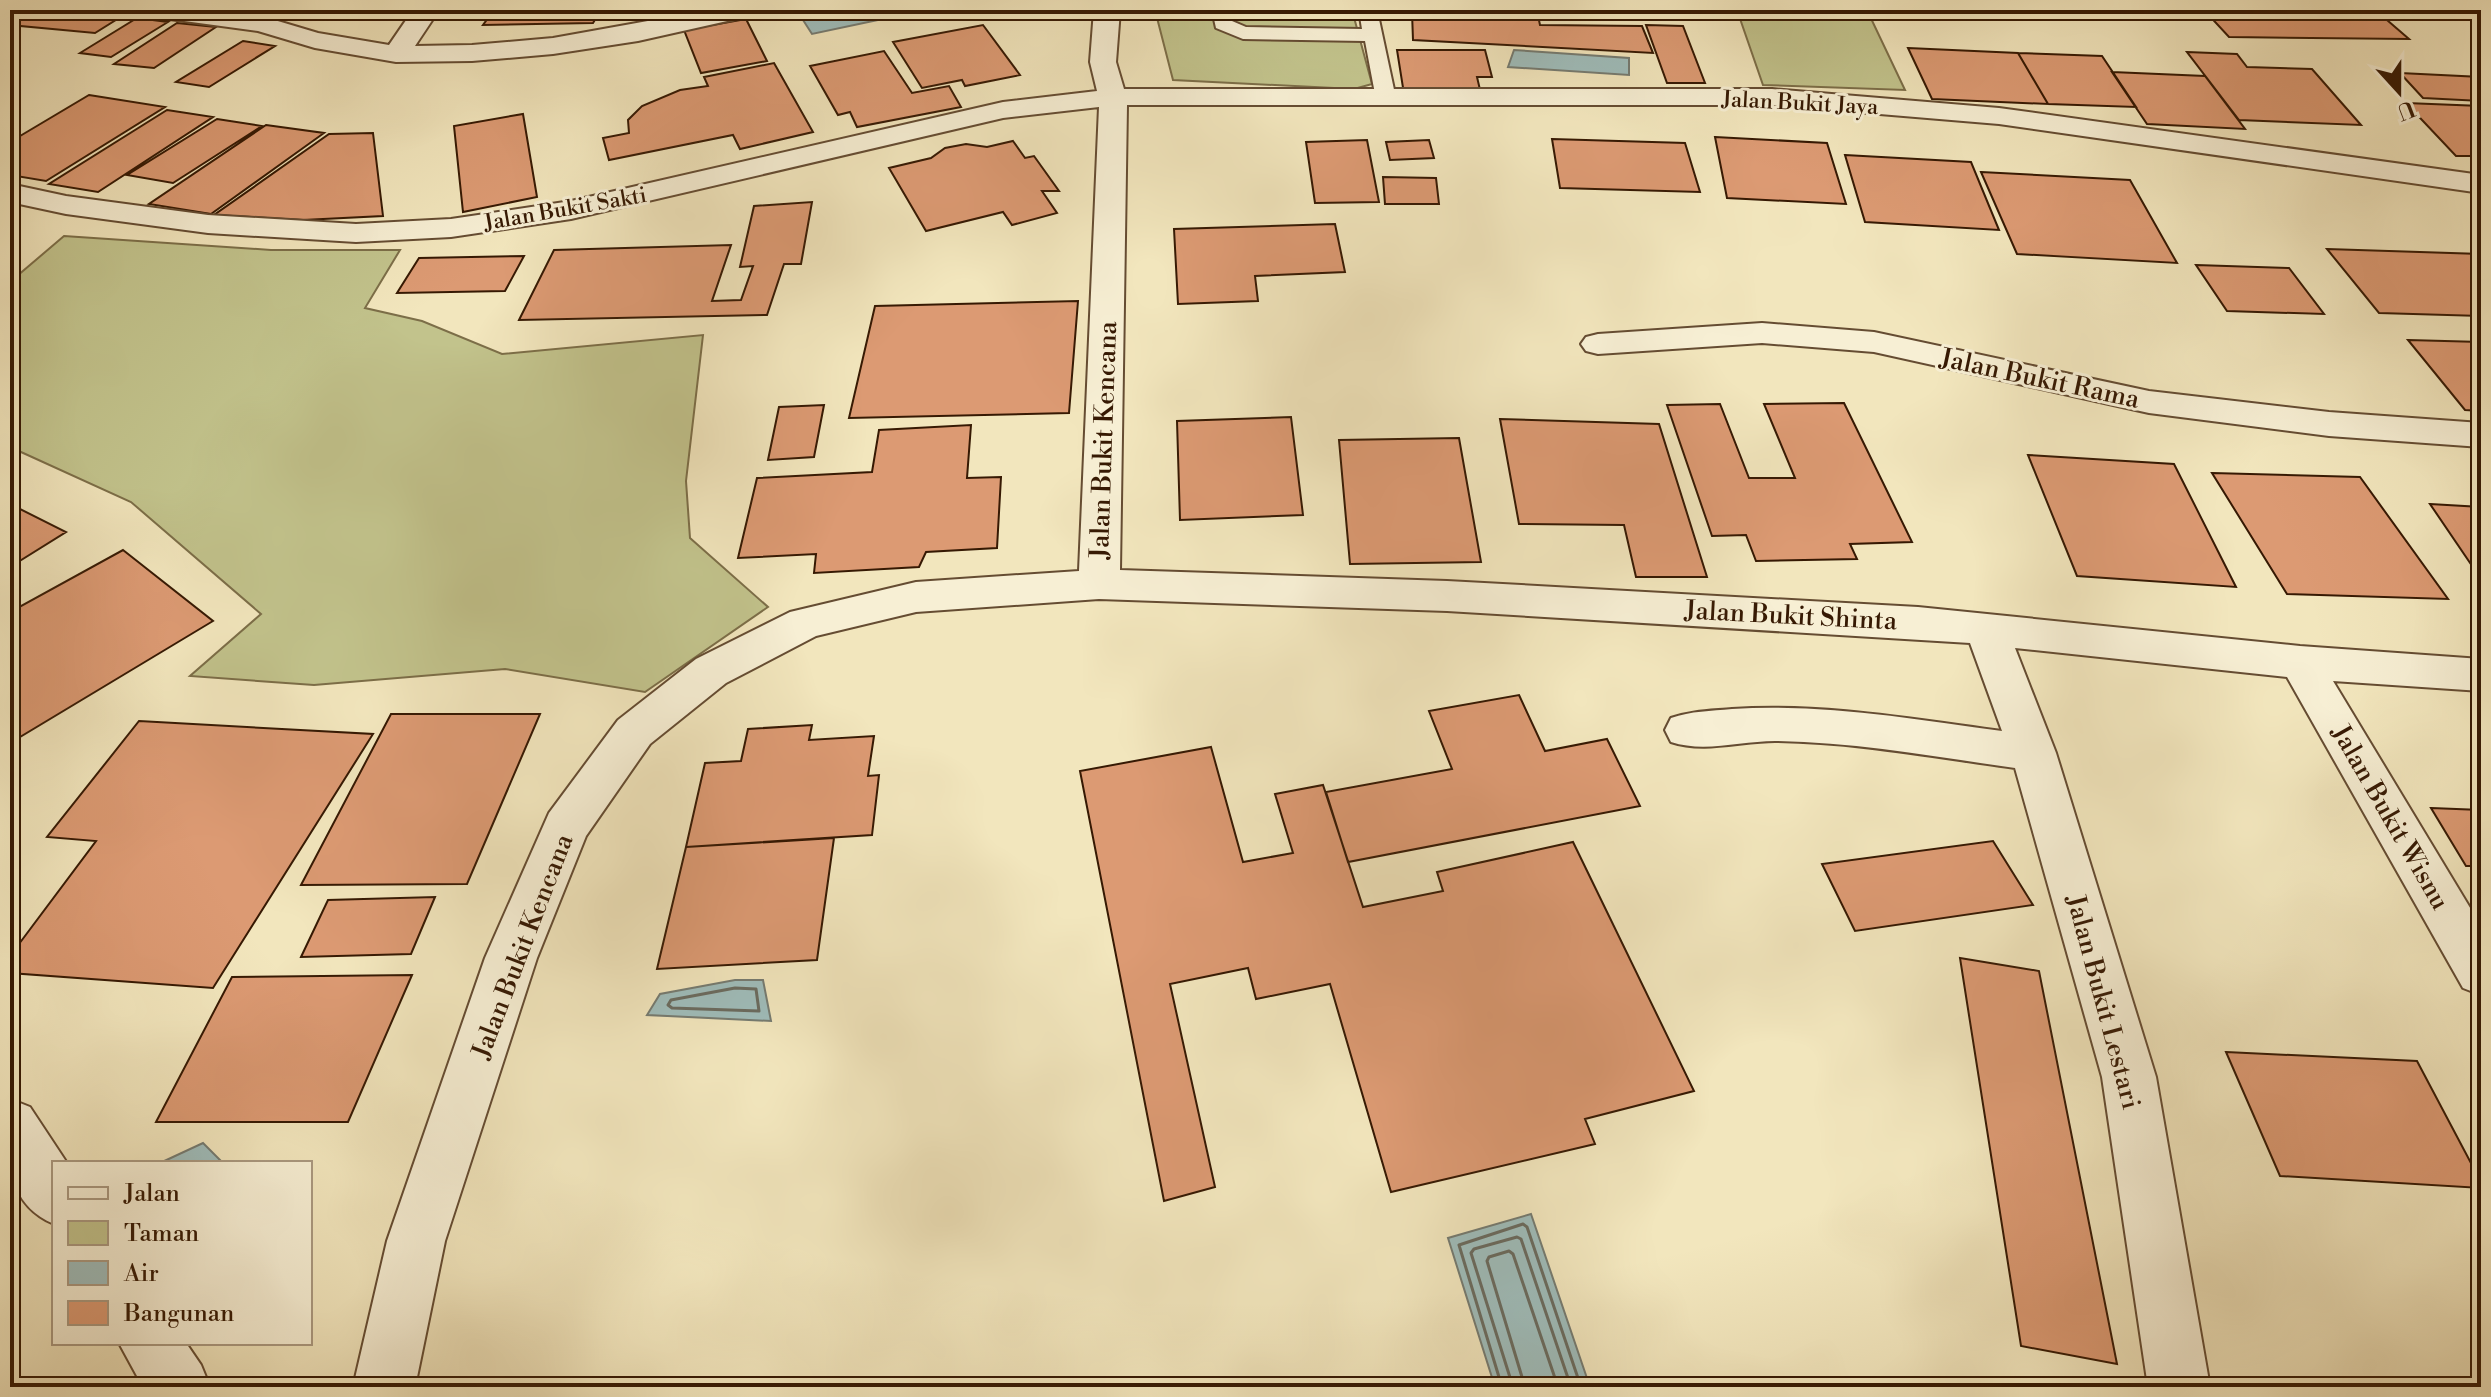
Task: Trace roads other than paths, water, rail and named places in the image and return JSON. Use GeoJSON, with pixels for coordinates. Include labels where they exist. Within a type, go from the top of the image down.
{"type":"FeatureCollection","features":[{"type":"Feature","properties":{"kind":"street"},"geometry":{"type":"LineString","coordinates":[[162,10],[267,17],[315,40],[396,54],[472,53],[553,46],[638,33],[745,10]]}},
{"type":"Feature","properties":{"kind":"street"},"geometry":{"type":"LineString","coordinates":[[396,54],[426,10]]}},
{"type":"Feature","properties":{"kind":"street","name":"Jalan Bukit Kencana"},"geometry":{"type":"LineString","coordinates":[[384,1387],[416,1241],[511,958],[566,827],[634,732],[711,671],[805,623],[916,597],[1099,584],[1113,97],[1103,62],[1107,10]]}},
{"type":"Feature","properties":{"kind":"street","name":"Jalan Bukit Jaya"},"geometry":{"type":"LineString","coordinates":[[1113,97],[1772,97],[1999,116],[2481,184]]}},
{"type":"Feature","properties":{"kind":"street","name":"Jalan Bukit Sakti"},"geometry":{"type":"LineString","coordinates":[[10,193],[66,205],[208,224],[356,233],[451,228],[585,207],[1003,110],[1113,97]]}},
{"type":"Feature","properties":{"kind":"street","name":"Jalan Bukit Rama"},"geometry":{"type":"LineString","coordinates":[[1598,344],[1762,333],[1874,342],[2149,402],[2329,424],[2481,435]]}},
{"type":"Feature","properties":{"kind":"street","name":"Jalan Bukit Shinta"},"geometry":{"type":"LineString","coordinates":[[1099,584],[1447,596],[1986,628],[2300,662],[2481,675]]}},
{"type":"Feature","properties":{"kind":"street","name":"Jalan Bukit Lestari"},"geometry":{"type":"LineString","coordinates":[[1986,628],[2033,753],[2129,1077],[2179,1387]]}},
{"type":"Feature","properties":{"kind":"street","name":"Jalan Bukit Wisnu"},"geometry":{"type":"LineString","coordinates":[[2300,662],[2481,972]]}},
{"type":"Feature","properties":{"kind":"street"},"geometry":{"type":"LineString","coordinates":[[1687,730],[1774,724],[1868,730],[2033,753]]}},
{"type":"Feature","properties":{"kind":"street"},"geometry":{"type":"LineString","coordinates":[[10,1126],[52,1192]]}},
{"type":"Feature","properties":{"kind":"street"},"geometry":{"type":"LineString","coordinates":[[151,1345],[179,1387]]}},
{"type":"Feature","properties":{"kind":"lane"},"geometry":{"type":"LineString","coordinates":[[1221,10],[1223,24],[1243,33],[1374,35]]}},
{"type":"Feature","properties":{"kind":"lane"},"geometry":{"type":"LineString","coordinates":[[1368,10],[1386,99]]}},
{"type":"Feature","properties":{"kind":"water"},"geometry":{"type":"Polygon","coordinates":[[[853,10],[903,10],[906,14],[812,34],[803,20],[853,10]]]}},
{"type":"Feature","properties":{"kind":"water"},"geometry":{"type":"Polygon","coordinates":[[[1514,50],[1629,58],[1629,75],[1508,67],[1514,50]]]}},
{"type":"Feature","properties":{"kind":"water"},"geometry":{"type":"Polygon","coordinates":[[[735,980],[763,980],[771,1021],[647,1015],[660,994],[735,980]]]}},
{"type":"Feature","properties":{"kind":"water"},"geometry":{"type":"Polygon","coordinates":[[[203,1143],[221,1161],[164,1161],[203,1143]]]}},
{"type":"Feature","properties":{"kind":"water"},"geometry":{"type":"Polygon","coordinates":[[[1531,1214],[1590,1387],[1495,1387],[1448,1238],[1531,1214]]]}}]}
